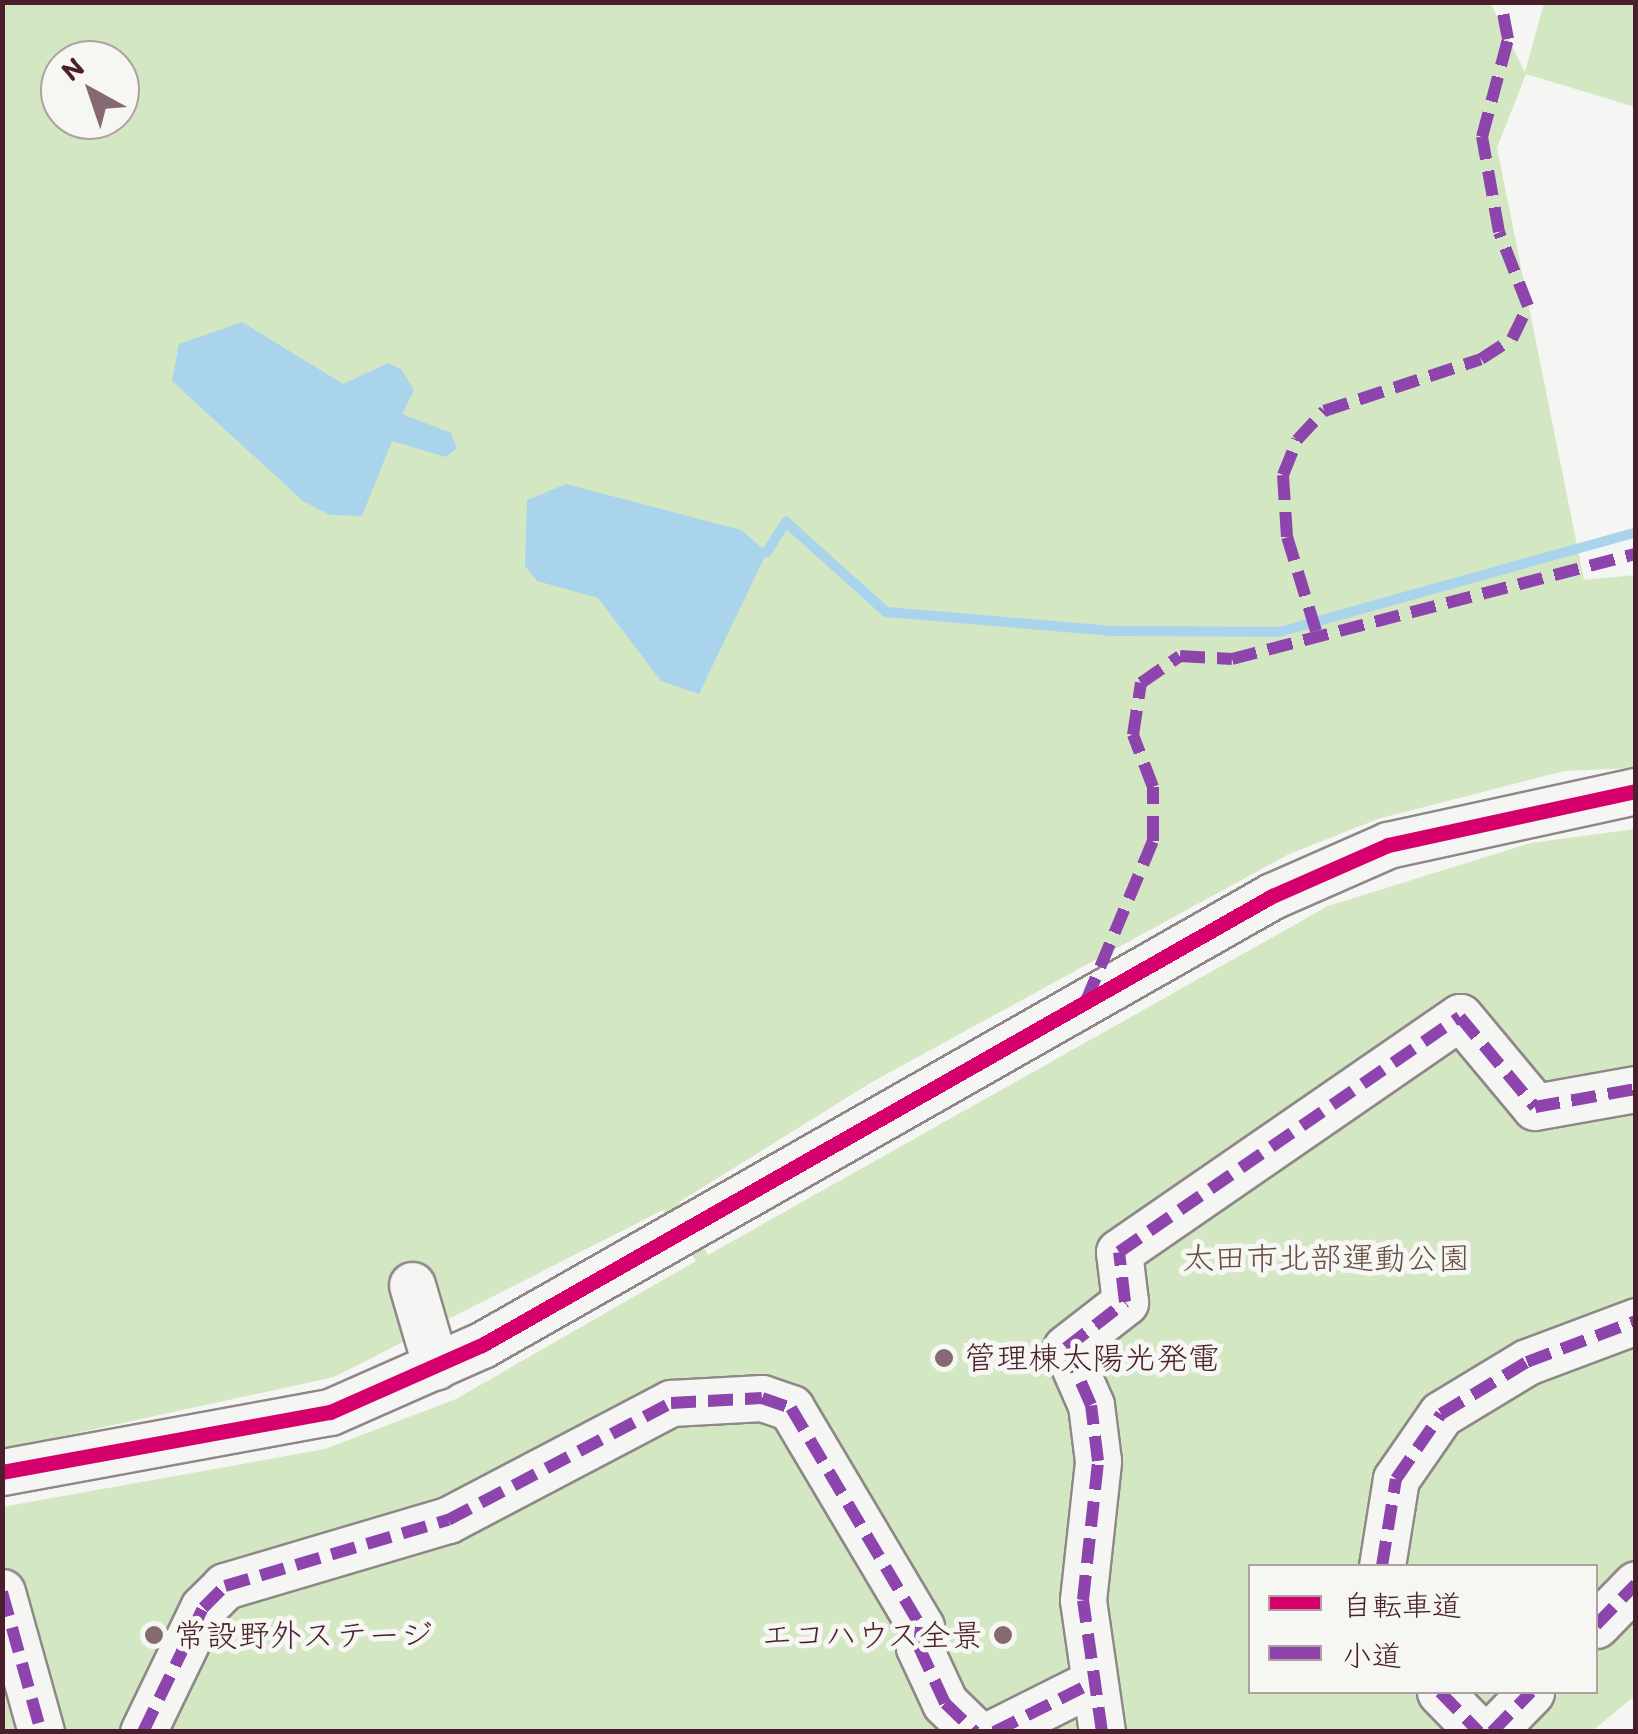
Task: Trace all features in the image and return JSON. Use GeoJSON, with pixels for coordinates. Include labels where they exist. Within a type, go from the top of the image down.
{"type":"FeatureCollection","features":[{"type":"Feature","properties":{"kind":"street"},"geometry":{"type":"LineString","coordinates":[[2,1472],[295,1420],[436,1367],[1272,896],[1388,845],[1636,791]]}},
{"type":"Feature","properties":{"kind":"street"},"geometry":{"type":"LineString","coordinates":[[1102,1732],[1092,1683],[1084,1549],[1098,1461],[1090,1404],[1066,1348],[1125,1302],[1119,1252],[1460,1017],[1535,1107],[1636,1089]]}},
{"type":"Feature","properties":{"kind":"street"},"geometry":{"type":"LineString","coordinates":[[412,1285],[436,1367]]}},
{"type":"Feature","properties":{"kind":"street"},"geometry":{"type":"LineString","coordinates":[[1382,1564],[1396,1479],[1441,1414],[1527,1362],[1636,1321]]}},
{"type":"Feature","properties":{"kind":"street"},"geometry":{"type":"LineString","coordinates":[[143,1732],[203,1608],[225,1586],[448,1520],[671,1403],[762,1398],[790,1408],[921,1627],[919,1647],[944,1703],[976,1732]]}},
{"type":"Feature","properties":{"kind":"street"},"geometry":{"type":"LineString","coordinates":[[1598,1623],[1636,1584]]}},
{"type":"Feature","properties":{"kind":"street"},"geometry":{"type":"LineString","coordinates":[[2,1592],[41,1732]]}},
{"type":"Feature","properties":{"kind":"street"},"geometry":{"type":"LineString","coordinates":[[994,1732],[1092,1683]]}},
{"type":"Feature","properties":{"kind":"street"},"geometry":{"type":"LineString","coordinates":[[1442,1694],[1479,1732]]}},
{"type":"Feature","properties":{"kind":"street"},"geometry":{"type":"LineString","coordinates":[[1492,1732],[1529,1694]]}},
{"type":"Feature","properties":{"kind":"green space","name":"太田市北部運動公園"},"geometry":{"type":"Polygon","coordinates":[[[1490,2],[1525,72],[1544,3],[1635,3],[1635,107],[1526,74],[1497,148],[1584,580],[1635,575],[1635,768],[1564,771],[1378,819],[1289,854],[872,1082],[679,1202],[708,1255],[1328,906],[1531,843],[1635,829],[1636,1695],[1591,1732],[3,1731],[2,1507],[325,1449],[456,1399],[696,1261],[663,1210],[334,1377],[3,1449],[3,3],[1490,2]]]}},
{"type":"Feature","properties":{"kind":"water"},"geometry":{"type":"Polygon","coordinates":[[[242,322],[343,384],[388,363],[401,369],[414,390],[402,414],[451,433],[457,448],[446,457],[392,441],[362,516],[330,515],[303,501],[172,381],[179,344],[242,322]]]}},
{"type":"Feature","properties":{"kind":"water"},"geometry":{"type":"Polygon","coordinates":[[[566,484],[741,530],[767,552],[699,694],[661,681],[598,598],[537,581],[525,566],[527,500],[566,484]]]}},
{"type":"Feature","properties":{"kind":"waterway"},"geometry":{"type":"LineString","coordinates":[[767,552],[786,522],[886,612],[1110,631],[1279,632],[1636,532]]}},
{"type":"Feature","properties":{"kind":"marked path"},"geometry":{"type":"LineString","coordinates":[[1316,631],[1287,537],[1283,475],[1297,440],[1324,411],[1481,359],[1512,339],[1528,306],[1499,232],[1482,137],[1508,39],[1501,2]]}},
{"type":"Feature","properties":{"kind":"marked path"},"geometry":{"type":"LineString","coordinates":[[1086,1001],[1153,841],[1153,787],[1133,735],[1141,683],[1180,656],[1232,659],[1636,554]]}},
{"type":"Feature","properties":{"kind":"marked path"},"geometry":{"type":"LineString","coordinates":[[1102,1732],[1083,1600],[1098,1461],[1091,1405],[1066,1348],[1125,1302],[1119,1252],[1460,1017],[1535,1107],[1636,1089]]}},
{"type":"Feature","properties":{"kind":"marked path"},"geometry":{"type":"LineString","coordinates":[[1382,1564],[1396,1479],[1441,1414],[1527,1362],[1636,1321]]}},
{"type":"Feature","properties":{"kind":"marked path"},"geometry":{"type":"LineString","coordinates":[[143,1732],[203,1608],[225,1586],[448,1520],[671,1403],[762,1398],[791,1408],[921,1627],[919,1647],[945,1703],[975,1732]]}},
{"type":"Feature","properties":{"kind":"marked path"},"geometry":{"type":"LineString","coordinates":[[1598,1623],[1636,1584]]}},
{"type":"Feature","properties":{"kind":"marked path"},"geometry":{"type":"LineString","coordinates":[[2,1592],[41,1732]]}},
{"type":"Feature","properties":{"kind":"marked path"},"geometry":{"type":"LineString","coordinates":[[994,1732],[1092,1683]]}},
{"type":"Feature","properties":{"kind":"marked path"},"geometry":{"type":"LineString","coordinates":[[1442,1694],[1479,1732]]}},
{"type":"Feature","properties":{"kind":"marked path"},"geometry":{"type":"LineString","coordinates":[[1492,1732],[1529,1694]]}},
{"type":"Feature","properties":{"kind":"cycle path"},"geometry":{"type":"LineString","coordinates":[[2,1472],[330,1412],[482,1345],[1272,896],[1388,845],[1636,791]]}},
{"type":"Feature","properties":{"kind":"place","name":"管理棟太陽光発電"},"geometry":{"type":"Point","coordinates":[944,1358]}},
{"type":"Feature","properties":{"kind":"place","name":"常設野外ステージ"},"geometry":{"type":"Point","coordinates":[154,1635]}},
{"type":"Feature","properties":{"kind":"place","name":"エコハウス全景"},"geometry":{"type":"Point","coordinates":[1003,1635]}}]}
